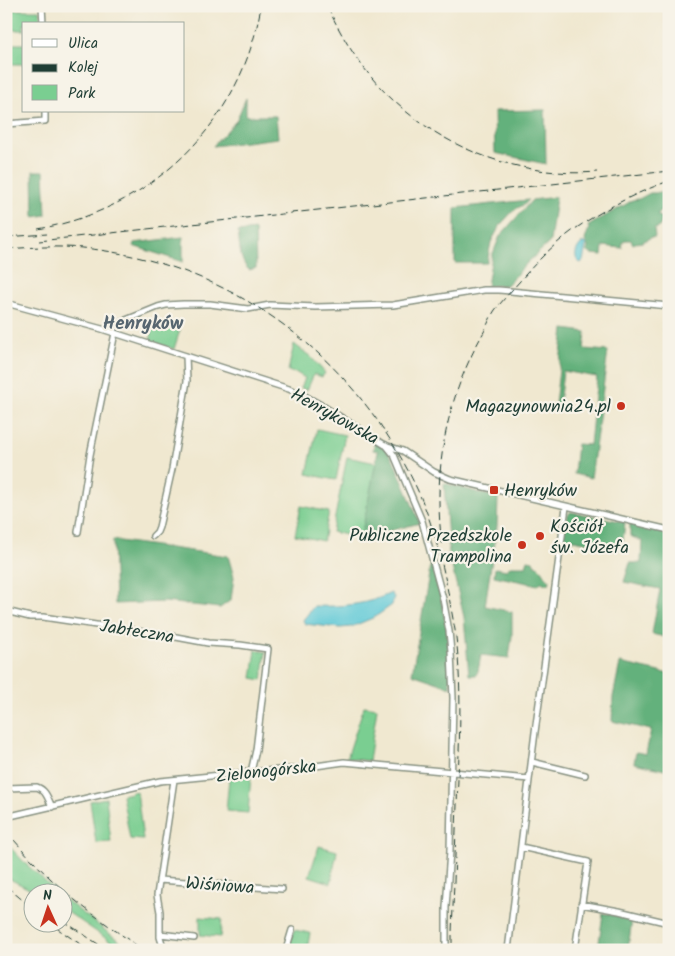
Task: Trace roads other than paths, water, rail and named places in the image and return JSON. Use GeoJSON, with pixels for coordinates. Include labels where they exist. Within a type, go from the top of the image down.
{"type":"FeatureCollection","features":[{"type":"Feature","properties":{"kind":"street"},"geometry":{"type":"LineString","coordinates":[[42,6],[43,22]]}},
{"type":"Feature","properties":{"kind":"street"},"geometry":{"type":"LineString","coordinates":[[6,124],[45,121],[45,112]]}},
{"type":"Feature","properties":{"kind":"street"},"geometry":{"type":"LineString","coordinates":[[78,532],[90,455],[115,327],[126,320],[158,307],[174,304],[210,304],[248,309],[270,305],[392,305],[484,290],[669,306]]}},
{"type":"Feature","properties":{"kind":"street","name":"Henrykowska"},"geometry":{"type":"LineString","coordinates":[[6,303],[113,333],[306,396],[385,444],[403,451],[434,472],[450,479],[669,530]]}},
{"type":"Feature","properties":{"kind":"street"},"geometry":{"type":"LineString","coordinates":[[153,536],[159,527],[172,469],[188,380],[186,356]]}},
{"type":"Feature","properties":{"kind":"street"},"geometry":{"type":"LineString","coordinates":[[385,444],[394,455],[422,521],[443,599],[451,652],[453,698],[452,773],[446,950]]}},
{"type":"Feature","properties":{"kind":"street"},"geometry":{"type":"LineString","coordinates":[[508,950],[566,506]]}},
{"type":"Feature","properties":{"kind":"street","name":"Jabłeczna"},"geometry":{"type":"LineString","coordinates":[[6,611],[30,617],[43,616],[176,637],[202,643],[268,649],[256,750],[251,772]]}},
{"type":"Feature","properties":{"kind":"street","name":"Zielonogórska"},"geometry":{"type":"LineString","coordinates":[[6,817],[160,781],[294,769],[344,762],[529,779]]}},
{"type":"Feature","properties":{"kind":"street"},"geometry":{"type":"LineString","coordinates":[[532,762],[584,775]]}},
{"type":"Feature","properties":{"kind":"street","name":"Wiśniowa"},"geometry":{"type":"LineString","coordinates":[[164,950],[161,944],[160,912],[157,894],[174,780]]}},
{"type":"Feature","properties":{"kind":"street"},"geometry":{"type":"LineString","coordinates":[[6,788],[37,786],[42,788],[52,807]]}},
{"type":"Feature","properties":{"kind":"street"},"geometry":{"type":"LineString","coordinates":[[521,847],[588,862],[575,950]]}},
{"type":"Feature","properties":{"kind":"street","name":"Wiśniowa"},"geometry":{"type":"LineString","coordinates":[[159,880],[282,890]]}},
{"type":"Feature","properties":{"kind":"street"},"geometry":{"type":"LineString","coordinates":[[582,904],[669,923]]}},
{"type":"Feature","properties":{"kind":"street"},"geometry":{"type":"LineString","coordinates":[[286,950],[292,930]]}},
{"type":"Feature","properties":{"kind":"street"},"geometry":{"type":"LineString","coordinates":[[160,934],[194,938]]}},
{"type":"Feature","properties":{"kind":"water"},"geometry":{"type":"Polygon","coordinates":[[[582,243],[585,243],[586,246],[581,263],[577,259],[576,253],[582,243]]]}},
{"type":"Feature","properties":{"kind":"water"},"geometry":{"type":"Polygon","coordinates":[[[391,593],[394,597],[392,605],[375,617],[351,627],[340,628],[305,624],[303,620],[314,606],[353,604],[391,593]]]}},
{"type":"Feature","properties":{"kind":"railway"},"geometry":{"type":"LineString","coordinates":[[38,229],[80,218],[119,202],[154,181],[186,154],[212,123],[234,87],[251,48],[261,6]]}},
{"type":"Feature","properties":{"kind":"railway"},"geometry":{"type":"LineString","coordinates":[[327,6],[344,38],[364,68],[386,93],[411,115],[438,134],[467,149],[498,161],[531,169],[597,172]]}},
{"type":"Feature","properties":{"kind":"railway"},"geometry":{"type":"LineString","coordinates":[[39,241],[669,171]]}},
{"type":"Feature","properties":{"kind":"railway"},"geometry":{"type":"LineString","coordinates":[[442,544],[439,488],[441,461],[452,407],[472,355],[494,312],[532,267],[575,229],[620,202],[669,181]]}},
{"type":"Feature","properties":{"kind":"railway"},"geometry":{"type":"LineString","coordinates":[[6,237],[47,234]]}},
{"type":"Feature","properties":{"kind":"railway"},"geometry":{"type":"LineString","coordinates":[[6,249],[73,247],[138,257],[189,273],[238,296],[283,324],[324,359],[360,398],[392,442],[418,491],[433,530],[455,630],[460,685],[460,723],[452,950]]}},
{"type":"Feature","properties":{"kind":"railway"},"geometry":{"type":"LineString","coordinates":[[6,831],[62,889],[143,950]]}},
{"type":"Feature","properties":{"kind":"railway"},"geometry":{"type":"LineString","coordinates":[[6,886],[22,900]]}},
{"type":"Feature","properties":{"kind":"railway"},"geometry":{"type":"LineString","coordinates":[[72,927],[107,950]]}},
{"type":"Feature","properties":{"kind":"railway"},"geometry":{"type":"LineString","coordinates":[[65,934],[89,950]]}},
{"type":"Feature","properties":{"kind":"place","name":"Magazynownia24.pl"},"geometry":{"type":"Point","coordinates":[621,406]}},
{"type":"Feature","properties":{"kind":"place","name":"Henryków"},"geometry":{"type":"Point","coordinates":[494,490]}},
{"type":"Feature","properties":{"kind":"place","name":"Kościół św. Józefa"},"geometry":{"type":"Point","coordinates":[540,536]}},
{"type":"Feature","properties":{"kind":"place","name":"Publiczne Przedszkole Trampolina"},"geometry":{"type":"Point","coordinates":[522,545]}},
{"type":"Feature","properties":{"kind":"district","name":"Henryków"},"geometry":{"type":"Point","coordinates":[143,322]}}]}
